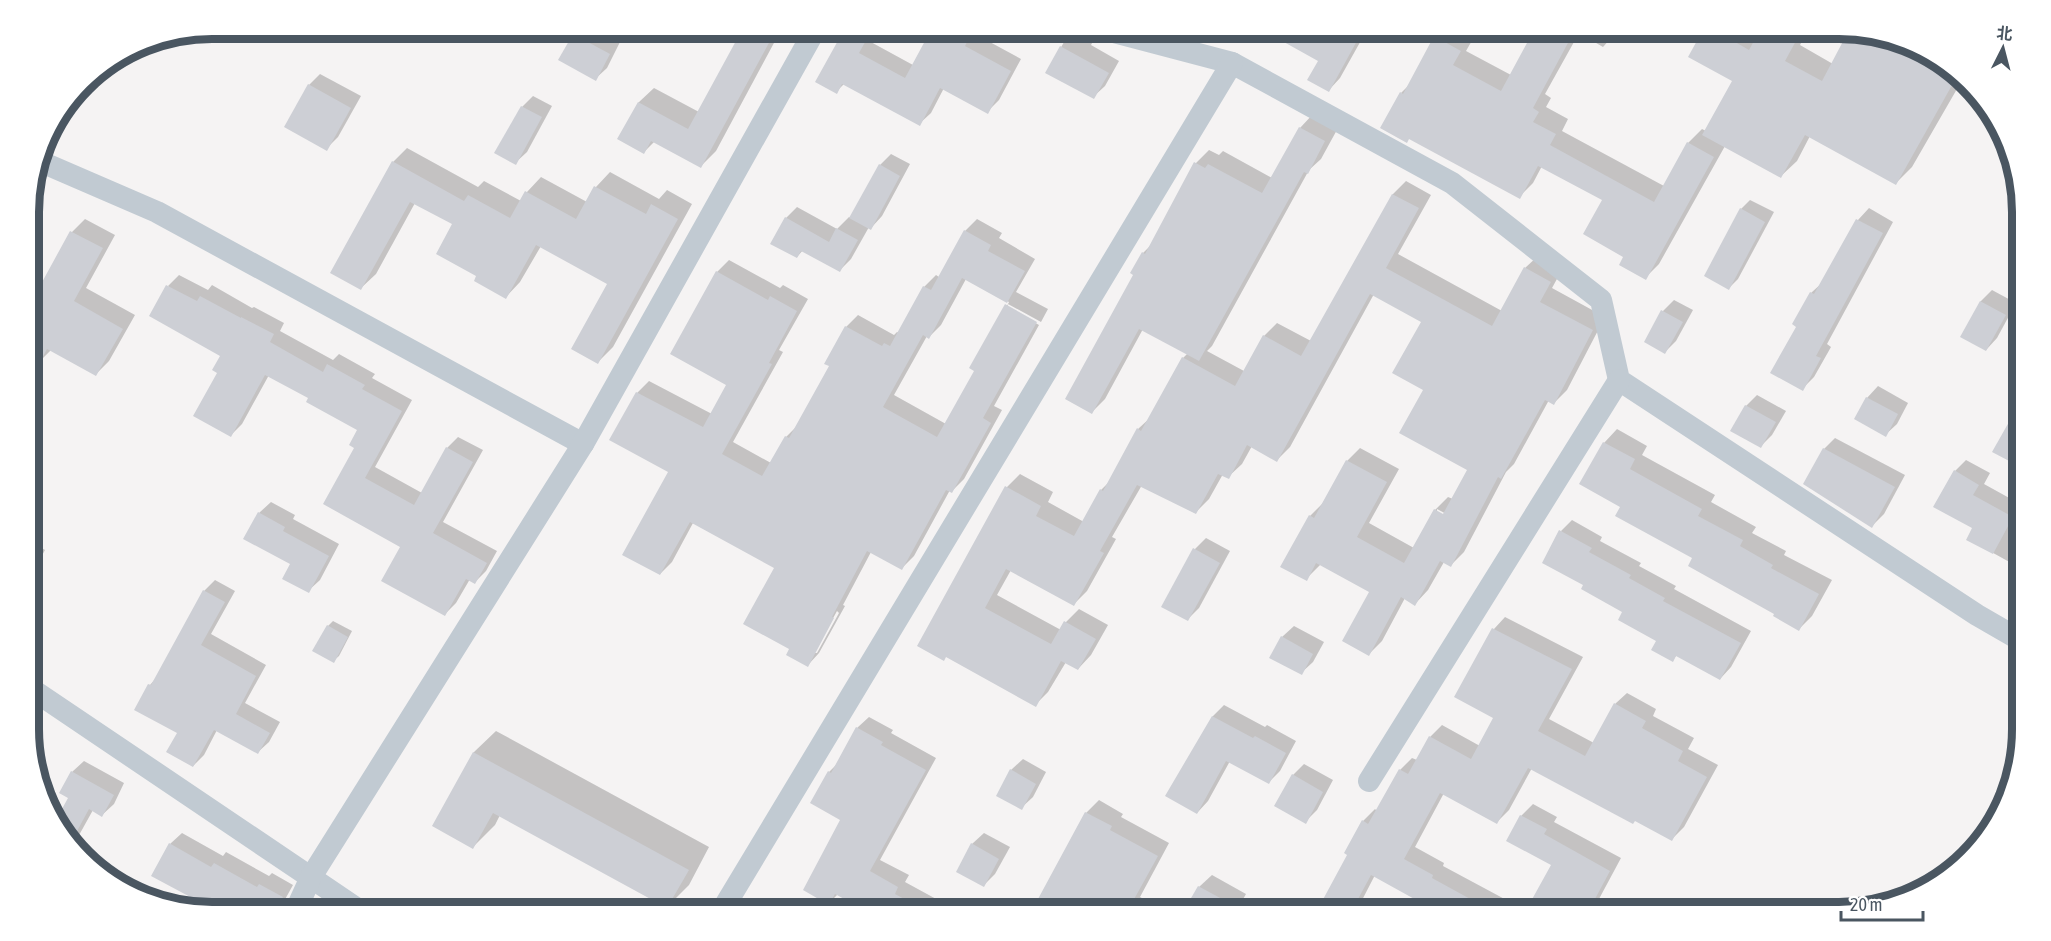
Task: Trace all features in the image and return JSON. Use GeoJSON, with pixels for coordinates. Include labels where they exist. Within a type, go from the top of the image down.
{"type":"FeatureCollection","features":[{"type":"Feature","properties":{"kind":"street"},"geometry":{"type":"LineString","coordinates":[[300,902],[311,878],[583,444],[810,39]]}},
{"type":"Feature","properties":{"kind":"street"},"geometry":{"type":"LineString","coordinates":[[1141,39],[1232,63],[1452,183],[1601,300],[1619,380],[1977,615],[2012,635]]}},
{"type":"Feature","properties":{"kind":"street"},"geometry":{"type":"LineString","coordinates":[[727,902],[1232,63]]}},
{"type":"Feature","properties":{"kind":"street"},"geometry":{"type":"LineString","coordinates":[[46,164],[157,212],[583,444]]}},
{"type":"Feature","properties":{"kind":"street"},"geometry":{"type":"LineString","coordinates":[[1369,781],[1619,380]]}},
{"type":"Feature","properties":{"kind":"street"},"geometry":{"type":"LineString","coordinates":[[39,694],[347,902]]}},
{"type":"Feature","properties":{"kind":"building"},"geometry":{"type":"Polygon","coordinates":[[[570,39],[582,39],[610,54],[596,81],[558,60],[570,39]]]}},
{"type":"Feature","properties":{"kind":"building"},"geometry":{"type":"Polygon","coordinates":[[[737,39],[771,39],[701,168],[651,141],[644,154],[617,139],[638,102],[688,129],[737,39]]]}},
{"type":"Feature","properties":{"kind":"building"},"geometry":{"type":"Polygon","coordinates":[[[839,39],[867,39],[859,53],[905,78],[926,39],[968,39],[965,46],[1011,71],[988,114],[940,88],[920,126],[842,84],[837,94],[815,82],[839,39]]]}},
{"type":"Feature","properties":{"kind":"building"},"geometry":{"type":"Polygon","coordinates":[[[1279,39],[1358,39],[1329,92],[1307,80],[1318,61],[1279,39]]]}},
{"type":"Feature","properties":{"kind":"building"},"geometry":{"type":"Polygon","coordinates":[[[1432,39],[1439,39],[1461,51],[1453,65],[1501,91],[1529,39],[1570,39],[1533,108],[1539,112],[1533,122],[1556,134],[1550,145],[1654,202],[1687,142],[1714,157],[1646,280],[1619,265],[1623,257],[1583,234],[1602,200],[1538,166],[1520,199],[1409,139],[1407,143],[1380,128],[1400,92],[1403,94],[1432,39]]]}},
{"type":"Feature","properties":{"kind":"building"},"geometry":{"type":"Polygon","coordinates":[[[1698,39],[1730,39],[1749,50],[1755,39],[1797,39],[1785,61],[1822,81],[1844,39],[1851,39],[1873,42],[1905,52],[1926,62],[1953,83],[1896,185],[1805,135],[1781,178],[1702,135],[1732,81],[1688,57],[1698,39]]]}},
{"type":"Feature","properties":{"kind":"building"},"geometry":{"type":"Polygon","coordinates":[[[1060,46],[1109,73],[1094,99],[1045,73],[1060,46]]]}},
{"type":"Feature","properties":{"kind":"building"},"geometry":{"type":"Polygon","coordinates":[[[308,84],[351,108],[327,151],[284,127],[308,84]]]}},
{"type":"Feature","properties":{"kind":"building"},"geometry":{"type":"Polygon","coordinates":[[[521,106],[542,117],[516,165],[494,153],[521,106]]]}},
{"type":"Feature","properties":{"kind":"building"},"geometry":{"type":"Polygon","coordinates":[[[1299,127],[1325,141],[1308,174],[1304,172],[1199,361],[1139,329],[1092,414],[1065,399],[1133,275],[1130,273],[1142,252],[1145,254],[1194,162],[1205,168],[1208,164],[1262,193],[1299,127]]]}},
{"type":"Feature","properties":{"kind":"building"},"geometry":{"type":"Polygon","coordinates":[[[392,161],[464,201],[468,195],[510,218],[525,191],[576,219],[594,186],[646,214],[651,204],[678,219],[598,364],[571,349],[607,284],[536,245],[506,299],[474,281],[476,276],[436,254],[452,224],[410,202],[361,290],[330,273],[392,161]]]}},
{"type":"Feature","properties":{"kind":"building"},"geometry":{"type":"Polygon","coordinates":[[[879,164],[900,176],[871,230],[849,218],[879,164]]]}},
{"type":"Feature","properties":{"kind":"building"},"geometry":{"type":"Polygon","coordinates":[[[1392,194],[1419,208],[1386,268],[1492,326],[1524,267],[1551,282],[1540,302],[1593,330],[1554,405],[1545,400],[1501,479],[1498,477],[1451,567],[1440,561],[1415,606],[1401,597],[1369,656],[1342,641],[1369,592],[1316,563],[1307,581],[1280,567],[1309,515],[1314,518],[1346,460],[1387,482],[1357,537],[1404,563],[1434,509],[1443,514],[1467,470],[1399,433],[1423,390],[1392,373],[1421,322],[1370,294],[1277,462],[1247,445],[1229,479],[1218,474],[1196,514],[1137,485],[1100,551],[1104,553],[1074,606],[1006,569],[985,608],[1051,644],[1064,621],[1096,639],[1078,670],[1061,661],[1036,707],[946,657],[944,661],[917,646],[1005,486],[1041,506],[1036,516],[1074,536],[1100,489],[1103,491],[1137,428],[1141,431],[1182,357],[1235,386],[1263,335],[1301,356],[1392,194]]]}},
{"type":"Feature","properties":{"kind":"building"},"geometry":{"type":"Polygon","coordinates":[[[1740,208],[1765,222],[1729,290],[1704,276],[1740,208]]]}},
{"type":"Feature","properties":{"kind":"building"},"geometry":{"type":"Polygon","coordinates":[[[785,217],[829,242],[836,228],[858,240],[840,272],[801,251],[797,258],[770,244],[785,217]]]}},
{"type":"Feature","properties":{"kind":"building"},"geometry":{"type":"Polygon","coordinates":[[[1856,219],[1883,233],[1816,356],[1821,358],[1803,391],[1770,373],[1796,327],[1792,324],[1810,292],[1814,294],[1856,219]]]}},
{"type":"Feature","properties":{"kind":"building"},"geometry":{"type":"Polygon","coordinates":[[[964,230],[991,245],[988,251],[1025,271],[1007,303],[962,278],[929,339],[923,335],[883,407],[937,437],[974,371],[969,368],[1005,304],[1037,322],[983,418],[991,423],[952,493],[946,490],[902,570],[867,551],[808,667],[786,655],[789,649],[743,624],[774,568],[690,522],[660,575],[622,555],[668,472],[609,440],[636,392],[703,427],[726,385],[670,354],[716,271],[768,300],[770,296],[797,311],[769,363],[772,364],[722,454],[762,476],[785,436],[789,438],[829,366],[824,364],[845,326],[882,346],[884,343],[890,346],[923,286],[931,290],[964,230]]]}},
{"type":"Feature","properties":{"kind":"building"},"geometry":{"type":"Polygon","coordinates":[[[70,231],[103,248],[74,301],[123,329],[96,376],[47,349],[39,364],[39,288],[70,231]]]}},
{"type":"Feature","properties":{"kind":"building"},"geometry":{"type":"Polygon","coordinates":[[[166,285],[197,301],[200,296],[274,334],[270,342],[323,372],[327,364],[365,385],[362,389],[402,411],[365,478],[414,505],[446,447],[473,462],[433,533],[487,563],[475,584],[466,579],[445,616],[381,581],[400,547],[323,504],[354,448],[349,445],[357,430],[306,402],[308,398],[265,375],[231,437],[193,416],[217,373],[212,370],[220,356],[149,316],[166,285]]]}},
{"type":"Feature","properties":{"kind":"building"},"geometry":{"type":"Polygon","coordinates":[[[1980,301],[2006,315],[1986,351],[1960,337],[1980,301]]]}},
{"type":"Feature","properties":{"kind":"building"},"geometry":{"type":"Polygon","coordinates":[[[1661,310],[1683,322],[1665,354],[1644,342],[1661,310]]]}},
{"type":"Feature","properties":{"kind":"building"},"geometry":{"type":"Polygon","coordinates":[[[1866,397],[1898,414],[1886,437],[1854,419],[1866,397]]]}},
{"type":"Feature","properties":{"kind":"building"},"geometry":{"type":"Polygon","coordinates":[[[1745,405],[1776,422],[1761,448],[1730,431],[1745,405]]]}},
{"type":"Feature","properties":{"kind":"building"},"geometry":{"type":"Polygon","coordinates":[[[2012,417],[2012,462],[1992,452],[2012,417]]]}},
{"type":"Feature","properties":{"kind":"building"},"geometry":{"type":"Polygon","coordinates":[[[1603,442],[1635,459],[1630,469],[1702,509],[1698,516],[1743,540],[1740,546],[1773,565],[1771,568],[1819,594],[1799,631],[1773,616],[1774,614],[1688,566],[1692,558],[1615,516],[1620,507],[1579,484],[1603,442]]]}},
{"type":"Feature","properties":{"kind":"building"},"geometry":{"type":"Polygon","coordinates":[[[1823,448],[1895,487],[1872,528],[1803,484],[1823,448]]]}},
{"type":"Feature","properties":{"kind":"building"},"geometry":{"type":"Polygon","coordinates":[[[1954,470],[1979,485],[1973,495],[2012,516],[2012,519],[1993,554],[1966,540],[1972,528],[1933,507],[1954,470]]]}},
{"type":"Feature","properties":{"kind":"building"},"geometry":{"type":"Polygon","coordinates":[[[258,512],[285,527],[283,531],[329,556],[309,593],[282,579],[290,564],[243,539],[258,512]]]}},
{"type":"Feature","properties":{"kind":"building"},"geometry":{"type":"Polygon","coordinates":[[[1559,530],[1592,548],[1589,552],[1631,575],[1629,578],[1665,598],[1663,601],[1741,643],[1720,680],[1676,656],[1673,662],[1651,650],[1656,641],[1618,620],[1622,612],[1581,589],[1583,585],[1542,563],[1559,530]]]}},
{"type":"Feature","properties":{"kind":"building"},"geometry":{"type":"Polygon","coordinates":[[[1193,548],[1220,563],[1188,621],[1161,607],[1193,548]]]}},
{"type":"Feature","properties":{"kind":"building"},"geometry":{"type":"Polygon","coordinates":[[[203,590],[225,602],[201,645],[256,676],[236,714],[270,733],[258,754],[214,730],[193,767],[166,752],[177,733],[134,710],[148,684],[151,685],[203,590]]]}},
{"type":"Feature","properties":{"kind":"building"},"geometry":{"type":"Polygon","coordinates":[[[327,625],[348,637],[334,663],[312,651],[327,625]]]}},
{"type":"Feature","properties":{"kind":"building"},"geometry":{"type":"Polygon","coordinates":[[[1492,628],[1572,669],[1538,731],[1585,756],[1614,703],[1646,721],[1642,728],[1683,751],[1678,761],[1707,777],[1672,841],[1635,821],[1633,824],[1528,768],[1497,824],[1440,793],[1404,859],[1433,875],[1432,878],[1476,902],[1420,902],[1371,875],[1356,902],[1322,902],[1347,855],[1344,853],[1362,820],[1368,824],[1399,769],[1408,774],[1429,736],[1471,759],[1493,718],[1454,697],[1492,628]]]}},
{"type":"Feature","properties":{"kind":"building"},"geometry":{"type":"Polygon","coordinates":[[[1281,636],[1313,654],[1302,675],[1269,658],[1281,636]]]}},
{"type":"Feature","properties":{"kind":"building"},"geometry":{"type":"Polygon","coordinates":[[[1212,716],[1286,753],[1269,784],[1226,761],[1197,814],[1165,796],[1212,716]]]}},
{"type":"Feature","properties":{"kind":"building"},"geometry":{"type":"Polygon","coordinates":[[[856,727],[883,742],[881,745],[926,770],[870,871],[898,887],[895,894],[910,902],[850,902],[835,894],[831,902],[824,902],[803,890],[840,820],[810,803],[828,771],[831,773],[856,727]]]}},
{"type":"Feature","properties":{"kind":"building"},"geometry":{"type":"Polygon","coordinates":[[[473,752],[689,870],[670,902],[656,902],[493,813],[473,849],[432,826],[473,752]]]}},
{"type":"Feature","properties":{"kind":"building"},"geometry":{"type":"Polygon","coordinates":[[[1010,769],[1036,784],[1022,810],[996,796],[1010,769]]]}},
{"type":"Feature","properties":{"kind":"building"},"geometry":{"type":"Polygon","coordinates":[[[71,771],[114,795],[102,817],[89,809],[75,834],[60,812],[68,798],[59,793],[71,771]]]}},
{"type":"Feature","properties":{"kind":"building"},"geometry":{"type":"Polygon","coordinates":[[[1292,774],[1323,792],[1306,824],[1274,806],[1292,774]]]}},
{"type":"Feature","properties":{"kind":"building"},"geometry":{"type":"Polygon","coordinates":[[[1085,812],[1112,826],[1110,830],[1158,856],[1133,902],[1044,902],[1038,899],[1085,812]]]}},
{"type":"Feature","properties":{"kind":"building"},"geometry":{"type":"Polygon","coordinates":[[[1520,815],[1547,829],[1544,834],[1610,871],[1593,902],[1531,902],[1551,865],[1506,841],[1520,815]]]}},
{"type":"Feature","properties":{"kind":"building"},"geometry":{"type":"Polygon","coordinates":[[[169,843],[211,867],[214,863],[257,887],[259,884],[283,897],[280,902],[193,901],[194,899],[151,876],[169,843]]]}},
{"type":"Feature","properties":{"kind":"building"},"geometry":{"type":"Polygon","coordinates":[[[971,843],[999,859],[984,887],[956,872],[971,843]]]}},
{"type":"Feature","properties":{"kind":"building"},"geometry":{"type":"Polygon","coordinates":[[[1198,886],[1228,902],[1189,902],[1198,886]]]}}]}
